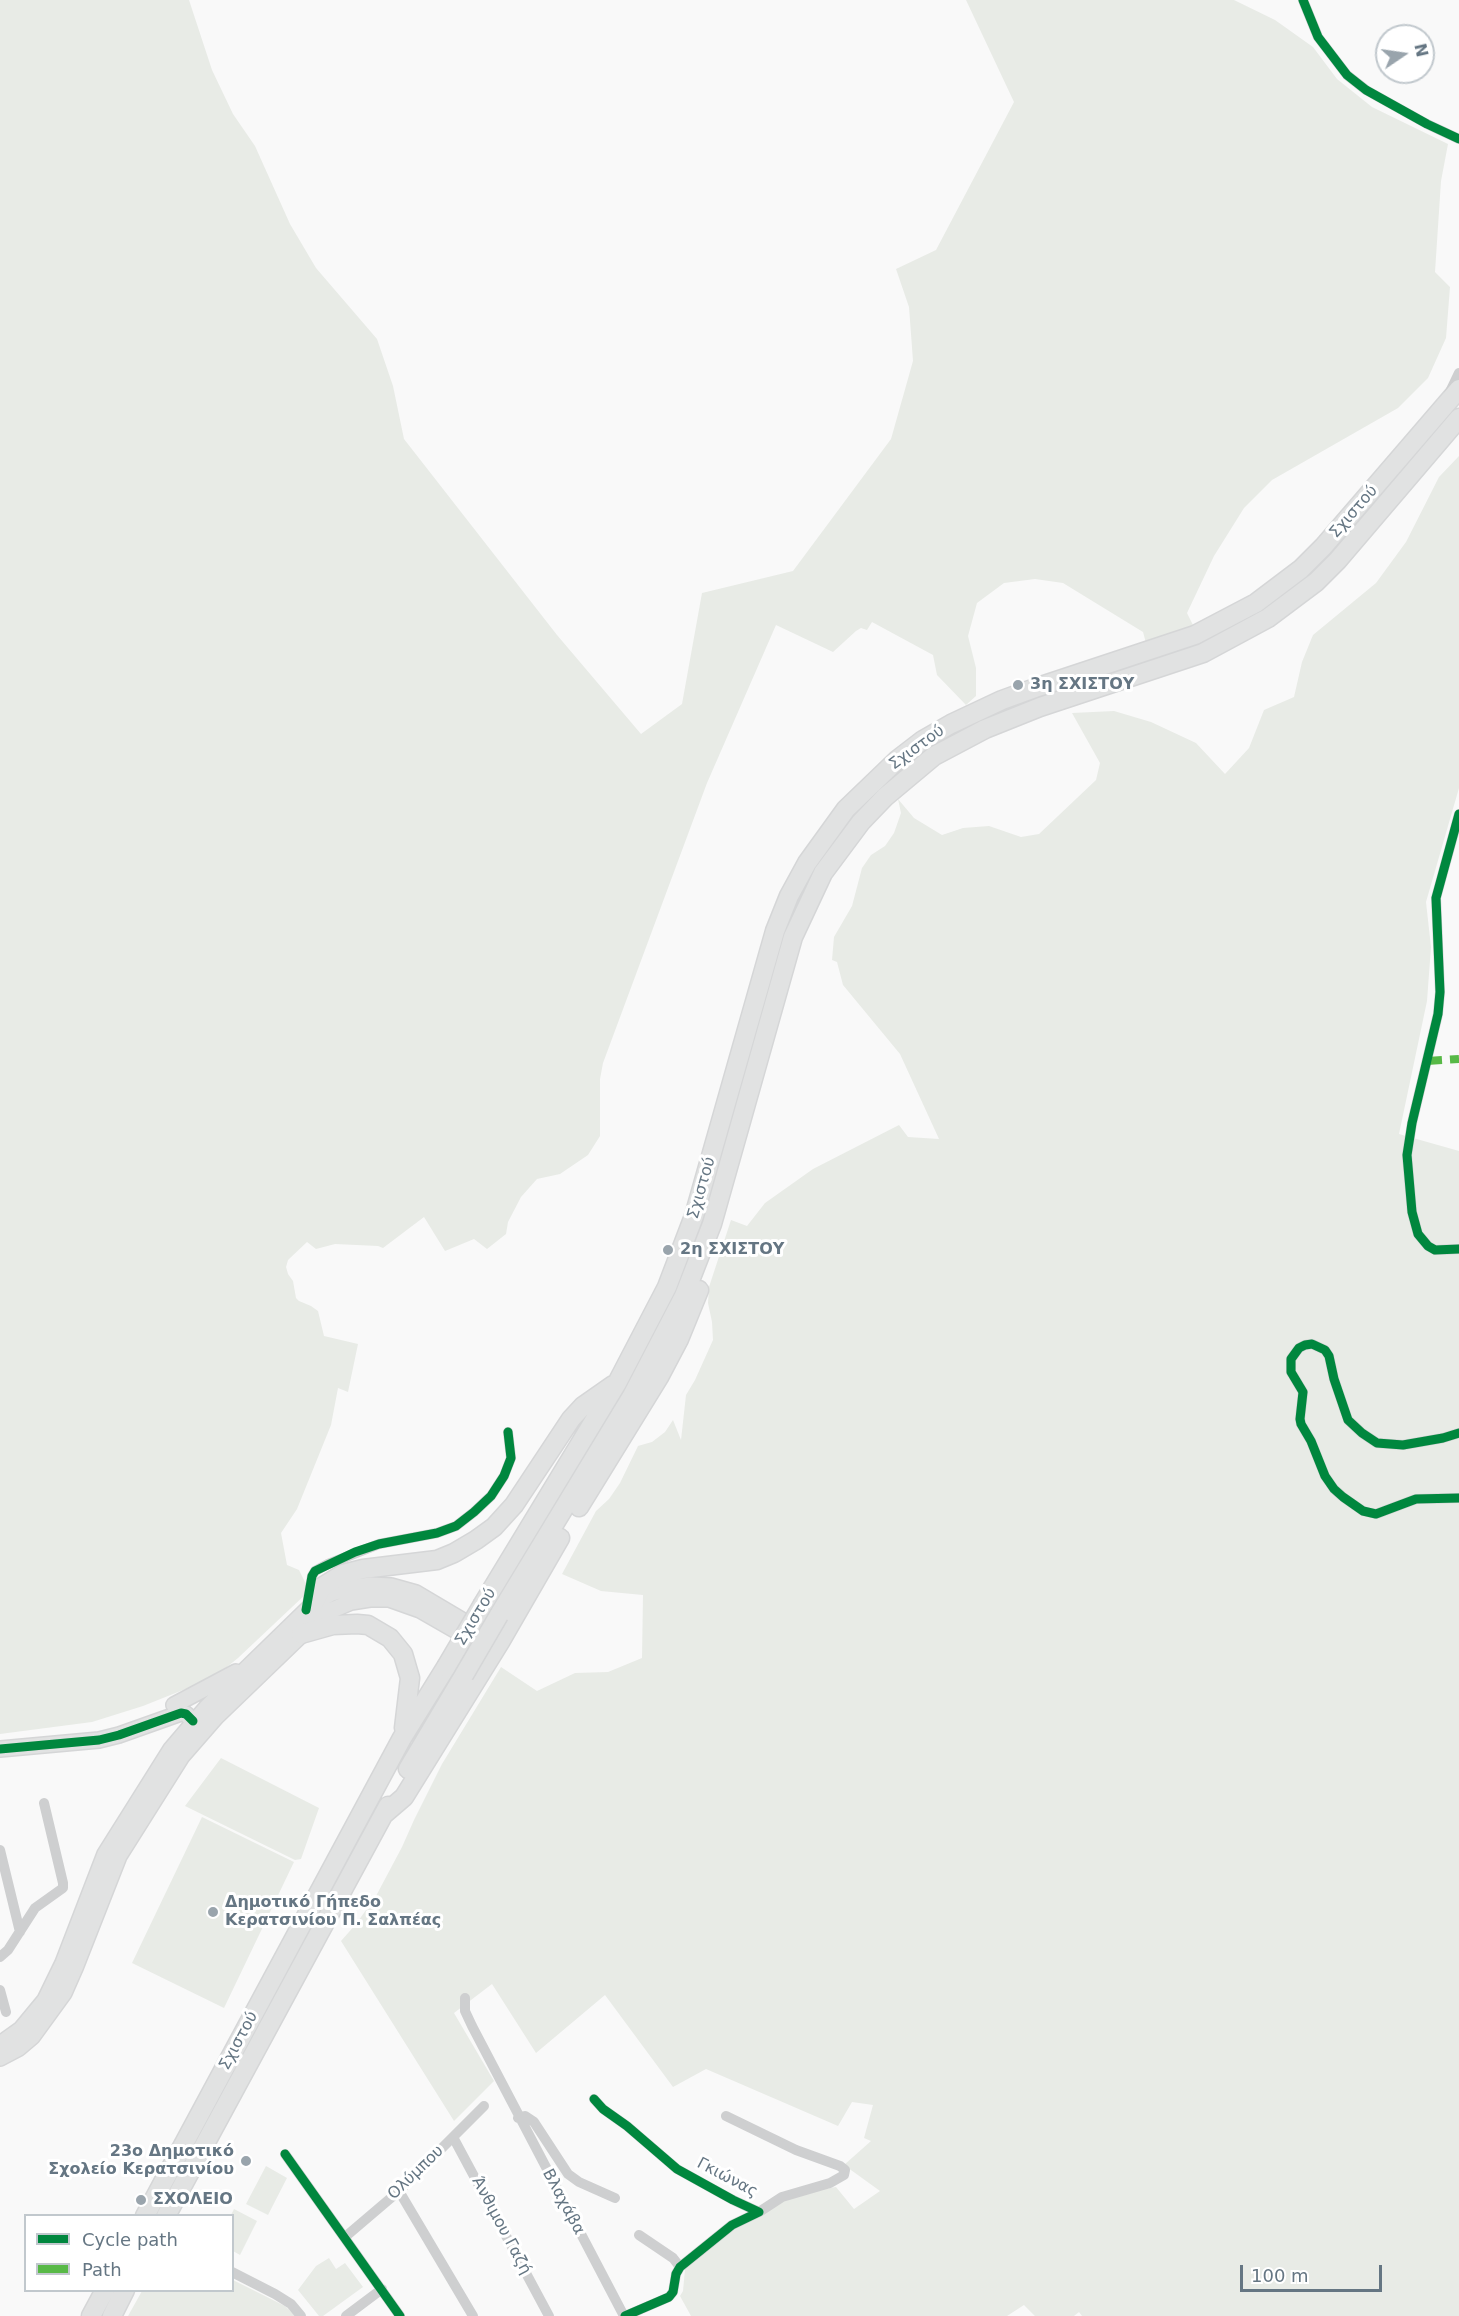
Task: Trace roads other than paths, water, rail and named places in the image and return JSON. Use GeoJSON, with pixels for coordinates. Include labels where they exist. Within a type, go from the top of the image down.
{"type":"FeatureCollection","features":[{"type":"Feature","properties":{"kind":"main road","name":"Σχιστού"},"geometry":{"type":"LineString","coordinates":[[146,2214],[402,1738],[617,1383],[663,1295],[687,1236],[775,931],[789,896],[807,863],[846,809],[870,784],[923,740],[975,712],[1035,688],[1195,635],[1256,603],[1301,568],[1323,547],[1459,389]]}},
{"type":"Feature","properties":{"kind":"main road","name":"Σχιστού"},"geometry":{"type":"LineString","coordinates":[[167,2214],[423,1741],[648,1368],[684,1296],[712,1224],[793,937],[823,873],[861,822],[885,797],[926,762],[985,729],[1040,707],[1203,652],[1268,618],[1316,582],[1338,560],[1459,419]]}},
{"type":"Feature","properties":{"kind":"main road"},"geometry":{"type":"LineString","coordinates":[[383,1815],[404,1797],[641,1407],[679,1339],[709,1261],[712,1224]]}},
{"type":"Feature","properties":{"kind":"main road"},"geometry":{"type":"LineString","coordinates":[[310,1607],[322,1587],[342,1574],[363,1569],[437,1560],[454,1553],[494,1527],[513,1505],[571,1419],[583,1406],[617,1383]]}},
{"type":"Feature","properties":{"kind":"main road"},"geometry":{"type":"LineString","coordinates":[[0,2044],[21,2030],[45,2000],[63,1963],[107,1850],[171,1749],[193,1721],[310,1607],[332,1593],[355,1586],[403,1588],[426,1598],[496,1648]]}},
{"type":"Feature","properties":{"kind":"main road"},"geometry":{"type":"LineString","coordinates":[[0,2058],[19,2048],[32,2037],[64,1993],[119,1856],[182,1756],[203,1730],[323,1614],[356,1601],[380,1598],[410,1605],[496,1648]]}},
{"type":"Feature","properties":{"kind":"main road"},"geometry":{"type":"LineString","coordinates":[[301,1634],[350,1623],[368,1625],[390,1638],[403,1654],[410,1678],[402,1738]]}},
{"type":"Feature","properties":{"kind":"main road"},"geometry":{"type":"LineString","coordinates":[[147,1725],[174,1705],[256,1660]]}},
{"type":"Feature","properties":{"kind":"main road"},"geometry":{"type":"LineString","coordinates":[[174,1705],[194,1700],[201,1702],[206,1708]]}},
{"type":"Feature","properties":{"kind":"main road"},"geometry":{"type":"LineString","coordinates":[[0,1749],[99,1740],[181,1713],[186,1714],[193,1721]]}},
{"type":"Feature","properties":{"kind":"main road"},"geometry":{"type":"LineString","coordinates":[[147,1725],[165,1726],[169,1732],[171,1749]]}},
{"type":"Feature","properties":{"kind":"main road"},"geometry":{"type":"LineString","coordinates":[[91,2316],[104,2292]]}},
{"type":"Feature","properties":{"kind":"main road"},"geometry":{"type":"LineString","coordinates":[[112,2316],[124,2292]]}},
{"type":"Feature","properties":{"kind":"street"},"geometry":{"type":"LineString","coordinates":[[1303,0],[1318,37],[1347,75],[1366,90],[1459,139]]}},
{"type":"Feature","properties":{"kind":"street"},"geometry":{"type":"LineString","coordinates":[[1443,408],[1459,373]]}},
{"type":"Feature","properties":{"kind":"street"},"geometry":{"type":"LineString","coordinates":[[1459,814],[1436,898],[1440,992],[1438,1014],[1412,1123],[1407,1155],[1412,1212],[1418,1234],[1428,1246],[1435,1250],[1459,1249]]}},
{"type":"Feature","properties":{"kind":"street"},"geometry":{"type":"LineString","coordinates":[[1459,1433],[1403,1445],[1377,1443],[1348,1420],[1329,1356],[1325,1350],[1312,1344],[1305,1345],[1299,1348],[1291,1359],[1291,1372],[1303,1392],[1299,1419],[1325,1476],[1343,1497],[1363,1511],[1376,1514],[1416,1499],[1459,1498]]}},
{"type":"Feature","properties":{"kind":"street"},"geometry":{"type":"LineString","coordinates":[[310,1607],[312,1576],[315,1571],[355,1552],[379,1544],[437,1533],[456,1526],[474,1512],[490,1496],[504,1476],[511,1458],[508,1432]]}},
{"type":"Feature","properties":{"kind":"street"},"geometry":{"type":"LineString","coordinates":[[0,1957],[8,1950],[34,1908],[63,1887],[44,1803]]}},
{"type":"Feature","properties":{"kind":"street"},"geometry":{"type":"LineString","coordinates":[[0,1850],[20,1932]]}},
{"type":"Feature","properties":{"kind":"street"},"geometry":{"type":"LineString","coordinates":[[0,1990],[6,2012]]}},
{"type":"Feature","properties":{"kind":"street","name":"Βλαχάβα"},"geometry":{"type":"LineString","coordinates":[[465,1998],[465,2011],[503,2088],[624,2316]]}},
{"type":"Feature","properties":{"kind":"street","name":"Γκιώνας"},"geometry":{"type":"LineString","coordinates":[[594,2099],[603,2109],[627,2126],[677,2169],[759,2212]]}},
{"type":"Feature","properties":{"kind":"street","name":"Ολύμπου"},"geometry":{"type":"LineString","coordinates":[[345,2237],[399,2191],[484,2106]]}},
{"type":"Feature","properties":{"kind":"street"},"geometry":{"type":"LineString","coordinates":[[518,2118],[525,2116],[534,2122],[568,2174],[579,2182],[615,2198]]}},
{"type":"Feature","properties":{"kind":"street"},"geometry":{"type":"LineString","coordinates":[[726,2116],[796,2150],[840,2166],[845,2170],[844,2175],[830,2183],[782,2197],[759,2212]]}},
{"type":"Feature","properties":{"kind":"street","name":"Άνθιμου Γαζή"},"geometry":{"type":"LineString","coordinates":[[453,2137],[549,2316]]}},
{"type":"Feature","properties":{"kind":"street"},"geometry":{"type":"LineString","coordinates":[[285,2154],[400,2316]]}},
{"type":"Feature","properties":{"kind":"street"},"geometry":{"type":"LineString","coordinates":[[399,2191],[473,2316]]}},
{"type":"Feature","properties":{"kind":"street","name":"Γκιώνας"},"geometry":{"type":"LineString","coordinates":[[624,2316],[669,2296],[673,2292],[676,2274],[681,2267],[732,2225],[759,2212]]}},
{"type":"Feature","properties":{"kind":"street"},"geometry":{"type":"LineString","coordinates":[[639,2235],[673,2258],[681,2267]]}},
{"type":"Feature","properties":{"kind":"street"},"geometry":{"type":"LineString","coordinates":[[234,2273],[291,2304],[301,2316]]}},
{"type":"Feature","properties":{"kind":"street"},"geometry":{"type":"LineString","coordinates":[[346,2316],[382,2289]]}},
{"type":"Feature","properties":{"kind":"place","name":"3η ΣΧΙΣΤΟΥ"},"geometry":{"type":"Point","coordinates":[1018,685]}},
{"type":"Feature","properties":{"kind":"place","name":"2η ΣΧΙΣΤΟΥ"},"geometry":{"type":"Point","coordinates":[668,1250]}},
{"type":"Feature","properties":{"kind":"place","name":"Δημοτικό Γήπεδο Κερατσινίου Π. Σαλπέας"},"geometry":{"type":"Point","coordinates":[213,1912]}},
{"type":"Feature","properties":{"kind":"place","name":"23o Δημοτικό Σχολείο Κερατσινίου"},"geometry":{"type":"Point","coordinates":[246,2161]}},
{"type":"Feature","properties":{"kind":"place","name":"ΣΧΟΛΕΙΟ"},"geometry":{"type":"Point","coordinates":[141,2200]}}]}
